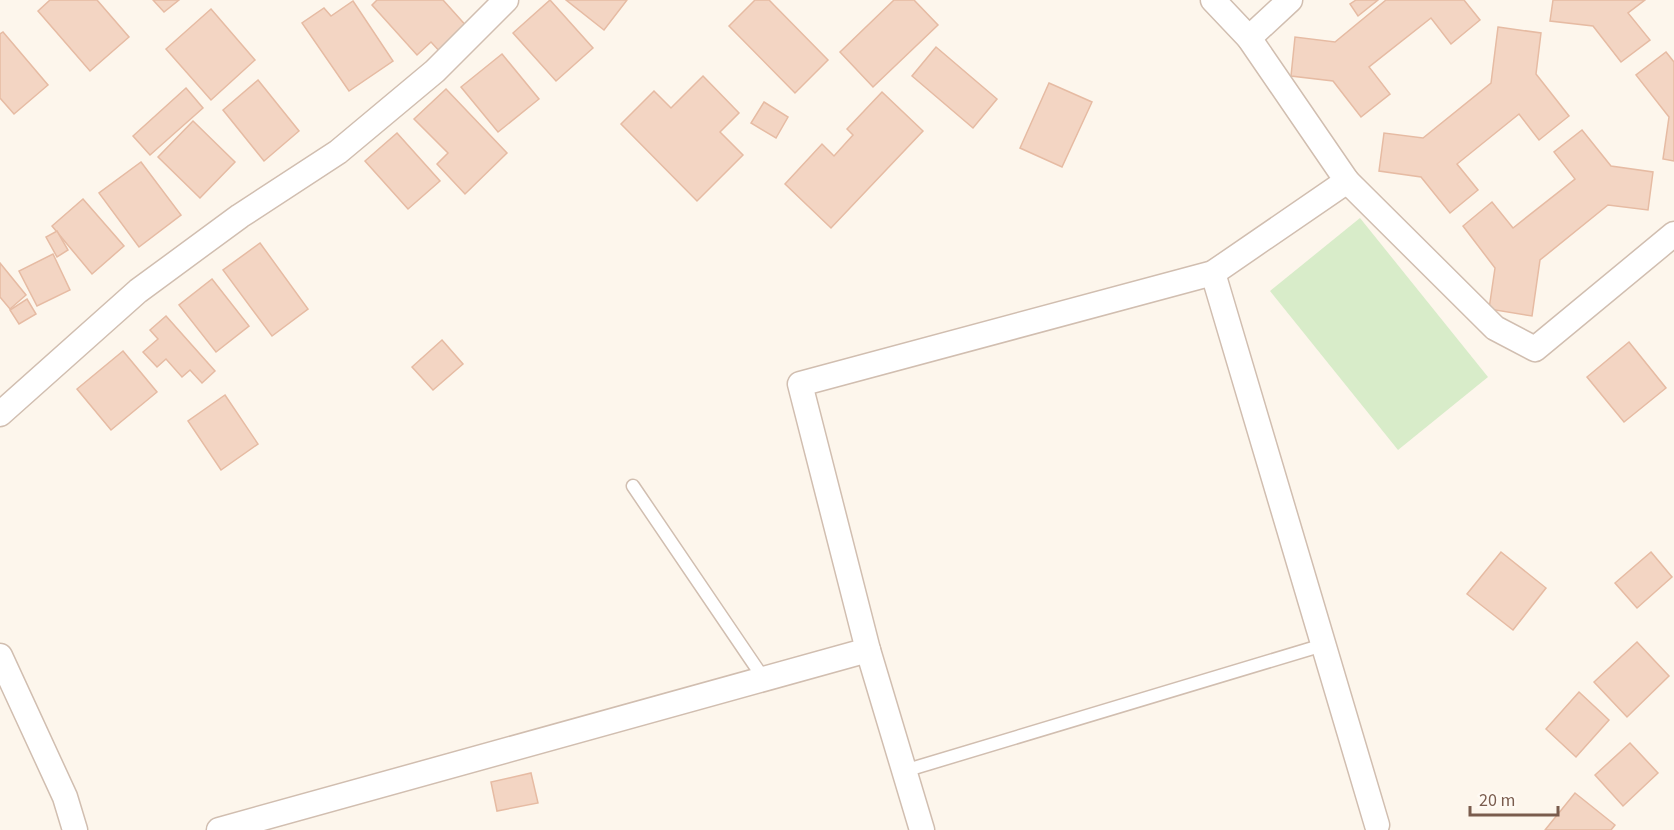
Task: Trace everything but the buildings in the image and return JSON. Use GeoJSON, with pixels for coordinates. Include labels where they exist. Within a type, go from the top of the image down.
{"type":"FeatureCollection","features":[{"type":"Feature","properties":{"kind":"street"},"geometry":{"type":"LineString","coordinates":[[0,414],[138,291],[240,216],[338,152],[435,71],[506,0]]}},
{"type":"Feature","properties":{"kind":"street"},"geometry":{"type":"LineString","coordinates":[[1213,0],[1249,39],[1347,181],[1495,328],[1535,349],[1674,234]]}},
{"type":"Feature","properties":{"kind":"street"},"geometry":{"type":"LineString","coordinates":[[1249,39],[1290,0]]}},
{"type":"Feature","properties":{"kind":"street"},"geometry":{"type":"LineString","coordinates":[[922,830],[868,650],[800,384],[1213,273],[1347,181]]}},
{"type":"Feature","properties":{"kind":"street"},"geometry":{"type":"LineString","coordinates":[[1213,273],[1377,825]]}},
{"type":"Feature","properties":{"kind":"street"},"geometry":{"type":"LineString","coordinates":[[219,830],[868,650]]}},
{"type":"Feature","properties":{"kind":"street"},"geometry":{"type":"LineString","coordinates":[[0,656],[65,797],[75,830]]}},
{"type":"Feature","properties":{"kind":"lane"},"geometry":{"type":"LineString","coordinates":[[633,486],[764,679]]}},
{"type":"Feature","properties":{"kind":"lane"},"geometry":{"type":"LineString","coordinates":[[904,771],[1323,645]]}},
{"type":"Feature","properties":{"kind":"green space"},"geometry":{"type":"Polygon","coordinates":[[[1360,218],[1488,377],[1398,450],[1270,291],[1360,218]]]}}]}
